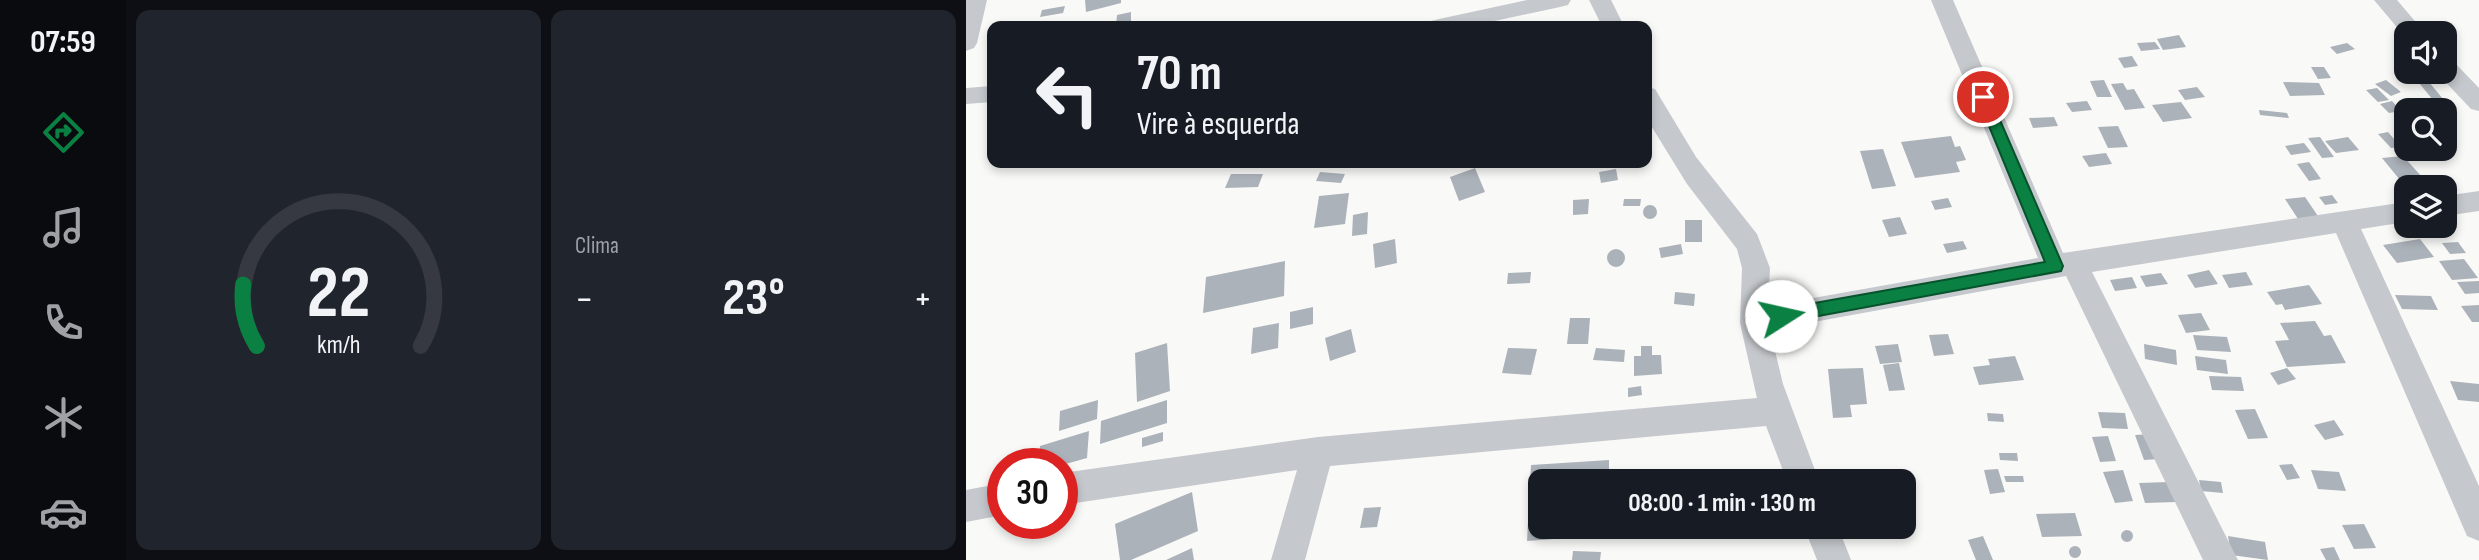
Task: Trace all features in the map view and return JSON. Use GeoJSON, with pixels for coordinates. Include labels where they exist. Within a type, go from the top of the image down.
{"type":"FeatureCollection","features":[{"type":"Feature","properties":{"kind":"street"},"geometry":{"type":"LineString","coordinates":[[966,43],[976,0]]}},
{"type":"Feature","properties":{"kind":"street"},"geometry":{"type":"LineString","coordinates":[[1463,21],[1560,0]]}},
{"type":"Feature","properties":{"kind":"street"},"geometry":{"type":"LineString","coordinates":[[1600,0],[1610,21]]}},
{"type":"Feature","properties":{"kind":"street"},"geometry":{"type":"LineString","coordinates":[[1942,0],[2064,265],[2221,560]]}},
{"type":"Feature","properties":{"kind":"street"},"geometry":{"type":"LineString","coordinates":[[2385,0],[2403,21]]}},
{"type":"Feature","properties":{"kind":"street"},"geometry":{"type":"LineString","coordinates":[[2457,80],[2479,103]]}},
{"type":"Feature","properties":{"kind":"street"},"geometry":{"type":"LineString","coordinates":[[966,96],[987,94]]}},
{"type":"Feature","properties":{"kind":"street"},"geometry":{"type":"LineString","coordinates":[[1652,105],[1670,141],[1717,205],[1740,229],[1752,250],[1757,274],[1754,321],[1776,411],[1798,469]]}},
{"type":"Feature","properties":{"kind":"street"},"geometry":{"type":"LineString","coordinates":[[2457,204],[2479,201]]}},
{"type":"Feature","properties":{"kind":"street"},"geometry":{"type":"LineString","coordinates":[[1754,321],[2064,265],[2394,214]]}},
{"type":"Feature","properties":{"kind":"street"},"geometry":{"type":"LineString","coordinates":[[2344,222],[2479,524]]}},
{"type":"Feature","properties":{"kind":"street"},"geometry":{"type":"LineString","coordinates":[[1078,487],[1318,452],[1776,411]]}},
{"type":"Feature","properties":{"kind":"street"},"geometry":{"type":"LineString","coordinates":[[1289,560],[1318,452]]}},
{"type":"Feature","properties":{"kind":"street"},"geometry":{"type":"LineString","coordinates":[[966,506],[987,502]]}},
{"type":"Feature","properties":{"kind":"street"},"geometry":{"type":"LineString","coordinates":[[1826,539],[1834,560]]}},
{"type":"Feature","properties":{"kind":"building"},"geometry":{"type":"Polygon","coordinates":[[[1085,0],[1121,0],[1121,3],[1086,12],[1085,0]]]}},
{"type":"Feature","properties":{"kind":"building"},"geometry":{"type":"Polygon","coordinates":[[[1065,6],[1063,13],[1040,17],[1042,10],[1065,6]]]}},
{"type":"Feature","properties":{"kind":"building"},"geometry":{"type":"Polygon","coordinates":[[[1131,12],[1131,21],[1116,21],[1117,15],[1131,12]]]}},
{"type":"Feature","properties":{"kind":"building"},"geometry":{"type":"Polygon","coordinates":[[[2179,35],[2186,47],[2163,50],[2157,39],[2179,35]]]}},
{"type":"Feature","properties":{"kind":"building"},"geometry":{"type":"Polygon","coordinates":[[[2155,42],[2160,49],[2141,51],[2137,43],[2155,42]]]}},
{"type":"Feature","properties":{"kind":"building"},"geometry":{"type":"Polygon","coordinates":[[[2347,43],[2355,49],[2337,54],[2330,47],[2347,43]]]}},
{"type":"Feature","properties":{"kind":"building"},"geometry":{"type":"Polygon","coordinates":[[[2132,56],[2138,66],[2124,68],[2118,58],[2132,56]]]}},
{"type":"Feature","properties":{"kind":"building"},"geometry":{"type":"Polygon","coordinates":[[[2311,67],[2324,67],[2331,78],[2318,79],[2311,67]]]}},
{"type":"Feature","properties":{"kind":"building"},"geometry":{"type":"Polygon","coordinates":[[[2104,80],[2112,97],[2097,97],[2090,81],[2104,80]]]}},
{"type":"Feature","properties":{"kind":"building"},"geometry":{"type":"Polygon","coordinates":[[[2386,80],[2401,92],[2391,96],[2375,84],[2386,80]]]}},
{"type":"Feature","properties":{"kind":"building"},"geometry":{"type":"Polygon","coordinates":[[[2283,82],[2319,83],[2325,95],[2290,96],[2283,82]]]}},
{"type":"Feature","properties":{"kind":"building"},"geometry":{"type":"Polygon","coordinates":[[[2123,83],[2127,90],[2134,89],[2145,108],[2125,110],[2111,84],[2123,83]]]}},
{"type":"Feature","properties":{"kind":"building"},"geometry":{"type":"Polygon","coordinates":[[[2420,84],[2431,84],[2442,98],[2431,98],[2420,84]]]}},
{"type":"Feature","properties":{"kind":"building"},"geometry":{"type":"Polygon","coordinates":[[[2197,87],[2205,97],[2185,100],[2178,90],[2197,87]]]}},
{"type":"Feature","properties":{"kind":"building"},"geometry":{"type":"Polygon","coordinates":[[[2377,88],[2389,100],[2378,102],[2366,90],[2377,88]]]}},
{"type":"Feature","properties":{"kind":"building"},"geometry":{"type":"Polygon","coordinates":[[[2087,101],[2092,110],[2072,112],[2066,103],[2087,101]]]}},
{"type":"Feature","properties":{"kind":"building"},"geometry":{"type":"Polygon","coordinates":[[[2392,101],[2394,112],[2389,113],[2380,104],[2392,101]]]}},
{"type":"Feature","properties":{"kind":"building"},"geometry":{"type":"Polygon","coordinates":[[[2181,102],[2192,118],[2163,122],[2152,105],[2181,102]]]}},
{"type":"Feature","properties":{"kind":"building"},"geometry":{"type":"Polygon","coordinates":[[[2259,110],[2287,113],[2289,118],[2260,115],[2259,110]]]}},
{"type":"Feature","properties":{"kind":"building"},"geometry":{"type":"Polygon","coordinates":[[[2054,117],[2058,126],[2033,128],[2029,118],[2054,117]]]}},
{"type":"Feature","properties":{"kind":"building"},"geometry":{"type":"Polygon","coordinates":[[[2118,126],[2128,147],[2108,148],[2098,127],[2118,126]]]}},
{"type":"Feature","properties":{"kind":"building"},"geometry":{"type":"Polygon","coordinates":[[[2388,132],[2394,139],[2394,148],[2391,148],[2378,134],[2388,132]]]}},
{"type":"Feature","properties":{"kind":"building"},"geometry":{"type":"Polygon","coordinates":[[[1951,136],[1955,147],[1960,146],[1966,160],[1956,162],[1960,172],[1915,178],[1901,142],[1951,136]]]}},
{"type":"Feature","properties":{"kind":"building"},"geometry":{"type":"Polygon","coordinates":[[[2320,137],[2334,157],[2322,158],[2308,138],[2320,137]]]}},
{"type":"Feature","properties":{"kind":"building"},"geometry":{"type":"Polygon","coordinates":[[[2348,137],[2359,150],[2336,153],[2325,141],[2348,137]]]}},
{"type":"Feature","properties":{"kind":"building"},"geometry":{"type":"Polygon","coordinates":[[[2304,143],[2311,152],[2291,155],[2285,146],[2304,143]]]}},
{"type":"Feature","properties":{"kind":"building"},"geometry":{"type":"Polygon","coordinates":[[[1883,149],[1896,186],[1872,189],[1860,151],[1883,149]]]}},
{"type":"Feature","properties":{"kind":"building"},"geometry":{"type":"Polygon","coordinates":[[[2106,153],[2112,164],[2089,167],[2082,156],[2106,153]]]}},
{"type":"Feature","properties":{"kind":"building"},"geometry":{"type":"Polygon","coordinates":[[[2394,157],[2394,161],[2408,161],[2420,175],[2396,175],[2382,158],[2394,157]]]}},
{"type":"Feature","properties":{"kind":"building"},"geometry":{"type":"Polygon","coordinates":[[[2309,162],[2321,179],[2309,181],[2297,164],[2309,162]]]}},
{"type":"Feature","properties":{"kind":"building"},"geometry":{"type":"Polygon","coordinates":[[[1475,168],[1485,192],[1459,201],[1450,177],[1475,168]]]}},
{"type":"Feature","properties":{"kind":"building"},"geometry":{"type":"Polygon","coordinates":[[[1616,169],[1618,180],[1601,183],[1599,172],[1616,169]]]}},
{"type":"Feature","properties":{"kind":"building"},"geometry":{"type":"Polygon","coordinates":[[[1320,172],[1345,174],[1341,183],[1316,181],[1320,172]]]}},
{"type":"Feature","properties":{"kind":"building"},"geometry":{"type":"Polygon","coordinates":[[[1231,174],[1263,174],[1258,187],[1225,188],[1231,174]]]}},
{"type":"Feature","properties":{"kind":"building"},"geometry":{"type":"Polygon","coordinates":[[[1349,193],[1345,224],[1314,228],[1319,196],[1349,193]]]}},
{"type":"Feature","properties":{"kind":"building"},"geometry":{"type":"Polygon","coordinates":[[[2332,195],[2338,203],[2325,205],[2319,197],[2332,195]]]}},
{"type":"Feature","properties":{"kind":"building"},"geometry":{"type":"Polygon","coordinates":[[[2305,197],[2320,219],[2300,222],[2285,199],[2305,197]]]}},
{"type":"Feature","properties":{"kind":"building"},"geometry":{"type":"Polygon","coordinates":[[[1948,198],[1952,207],[1935,210],[1931,201],[1948,198]]]}},
{"type":"Feature","properties":{"kind":"building"},"geometry":{"type":"Polygon","coordinates":[[[1589,199],[1588,214],[1573,215],[1573,200],[1589,199]]]}},
{"type":"Feature","properties":{"kind":"building"},"geometry":{"type":"Polygon","coordinates":[[[1624,199],[1641,199],[1640,206],[1623,206],[1624,199]]]}},
{"type":"Feature","properties":{"kind":"building"},"geometry":{"type":"Polygon","coordinates":[[[1650,205],[1655,207],[1655,217],[1650,219],[1645,217],[1643,212],[1645,207],[1650,205]]]}},
{"type":"Feature","properties":{"kind":"building"},"geometry":{"type":"Polygon","coordinates":[[[1368,212],[1367,234],[1352,236],[1353,215],[1368,212]]]}},
{"type":"Feature","properties":{"kind":"building"},"geometry":{"type":"Polygon","coordinates":[[[1900,217],[1907,234],[1889,237],[1882,220],[1900,217]]]}},
{"type":"Feature","properties":{"kind":"building"},"geometry":{"type":"Polygon","coordinates":[[[1685,220],[1702,220],[1702,242],[1685,242],[1685,220]]]}},
{"type":"Feature","properties":{"kind":"building"},"geometry":{"type":"Polygon","coordinates":[[[1395,239],[1397,263],[1375,268],[1373,244],[1395,239]]]}},
{"type":"Feature","properties":{"kind":"building"},"geometry":{"type":"Polygon","coordinates":[[[2420,239],[2434,257],[2397,263],[2383,245],[2420,239]]]}},
{"type":"Feature","properties":{"kind":"building"},"geometry":{"type":"Polygon","coordinates":[[[1963,241],[1967,249],[1947,253],[1943,244],[1963,241]]]}},
{"type":"Feature","properties":{"kind":"building"},"geometry":{"type":"Polygon","coordinates":[[[2458,242],[2466,253],[2450,254],[2442,243],[2458,242]]]}},
{"type":"Feature","properties":{"kind":"building"},"geometry":{"type":"Polygon","coordinates":[[[1681,244],[1683,254],[1661,258],[1659,248],[1681,244]]]}},
{"type":"Feature","properties":{"kind":"building"},"geometry":{"type":"Polygon","coordinates":[[[1616,249],[1622,252],[1625,258],[1622,264],[1616,267],[1610,264],[1607,258],[1610,252],[1616,249]]]}},
{"type":"Feature","properties":{"kind":"building"},"geometry":{"type":"Polygon","coordinates":[[[2464,259],[2478,278],[2452,280],[2439,261],[2464,259]]]}},
{"type":"Feature","properties":{"kind":"building"},"geometry":{"type":"Polygon","coordinates":[[[1285,261],[1284,296],[1203,313],[1206,277],[1285,261]]]}},
{"type":"Feature","properties":{"kind":"building"},"geometry":{"type":"Polygon","coordinates":[[[2209,270],[2218,284],[2195,288],[2187,275],[2209,270]]]}},
{"type":"Feature","properties":{"kind":"building"},"geometry":{"type":"Polygon","coordinates":[[[1531,272],[1530,283],[1507,284],[1508,273],[1531,272]]]}},
{"type":"Feature","properties":{"kind":"building"},"geometry":{"type":"Polygon","coordinates":[[[2246,272],[2253,285],[2229,288],[2222,275],[2246,272]]]}},
{"type":"Feature","properties":{"kind":"building"},"geometry":{"type":"Polygon","coordinates":[[[2161,273],[2168,284],[2146,287],[2140,276],[2161,273]]]}},
{"type":"Feature","properties":{"kind":"building"},"geometry":{"type":"Polygon","coordinates":[[[2132,277],[2137,288],[2115,291],[2110,280],[2132,277]]]}},
{"type":"Feature","properties":{"kind":"building"},"geometry":{"type":"Polygon","coordinates":[[[2479,281],[2479,293],[2465,294],[2457,282],[2479,281]]]}},
{"type":"Feature","properties":{"kind":"building"},"geometry":{"type":"Polygon","coordinates":[[[2309,285],[2322,304],[2285,310],[2282,304],[2276,305],[2267,292],[2309,285]]]}},
{"type":"Feature","properties":{"kind":"building"},"geometry":{"type":"Polygon","coordinates":[[[1675,292],[1695,294],[1694,306],[1674,304],[1675,292]]]}},
{"type":"Feature","properties":{"kind":"building"},"geometry":{"type":"Polygon","coordinates":[[[2395,295],[2431,296],[2438,310],[2402,309],[2395,295]]]}},
{"type":"Feature","properties":{"kind":"building"},"geometry":{"type":"Polygon","coordinates":[[[2479,305],[2479,322],[2472,322],[2461,306],[2479,305]]]}},
{"type":"Feature","properties":{"kind":"building"},"geometry":{"type":"Polygon","coordinates":[[[1313,307],[1313,324],[1290,329],[1290,312],[1313,307]]]}},
{"type":"Feature","properties":{"kind":"building"},"geometry":{"type":"Polygon","coordinates":[[[2201,313],[2210,330],[2186,333],[2178,315],[2201,313]]]}},
{"type":"Feature","properties":{"kind":"building"},"geometry":{"type":"Polygon","coordinates":[[[1570,318],[1590,318],[1588,344],[1567,344],[1570,318]]]}},
{"type":"Feature","properties":{"kind":"building"},"geometry":{"type":"Polygon","coordinates":[[[2315,321],[2324,336],[2331,335],[2346,363],[2287,367],[2275,341],[2289,340],[2280,323],[2315,321]]]}},
{"type":"Feature","properties":{"kind":"building"},"geometry":{"type":"Polygon","coordinates":[[[1279,323],[1278,348],[1251,354],[1253,328],[1279,323]]]}},
{"type":"Feature","properties":{"kind":"building"},"geometry":{"type":"Polygon","coordinates":[[[1351,329],[1356,352],[1330,361],[1325,338],[1351,329]]]}},
{"type":"Feature","properties":{"kind":"building"},"geometry":{"type":"Polygon","coordinates":[[[1948,334],[1954,354],[1934,356],[1929,335],[1948,334]]]}},
{"type":"Feature","properties":{"kind":"building"},"geometry":{"type":"Polygon","coordinates":[[[2193,335],[2227,337],[2231,352],[2197,350],[2193,335]]]}},
{"type":"Feature","properties":{"kind":"building"},"geometry":{"type":"Polygon","coordinates":[[[1167,343],[1170,391],[1137,402],[1135,353],[1167,343]]]}},
{"type":"Feature","properties":{"kind":"building"},"geometry":{"type":"Polygon","coordinates":[[[1898,344],[1902,362],[1880,364],[1875,346],[1898,344]]]}},
{"type":"Feature","properties":{"kind":"building"},"geometry":{"type":"Polygon","coordinates":[[[2144,344],[2176,350],[2177,365],[2145,359],[2144,344]]]}},
{"type":"Feature","properties":{"kind":"building"},"geometry":{"type":"Polygon","coordinates":[[[1641,346],[1652,346],[1652,355],[1661,355],[1662,374],[1634,376],[1634,356],[1641,356],[1641,346]]]}},
{"type":"Feature","properties":{"kind":"building"},"geometry":{"type":"Polygon","coordinates":[[[1508,348],[1537,349],[1531,375],[1502,373],[1508,348]]]}},
{"type":"Feature","properties":{"kind":"building"},"geometry":{"type":"Polygon","coordinates":[[[1596,348],[1625,350],[1624,362],[1593,360],[1596,348]]]}},
{"type":"Feature","properties":{"kind":"building"},"geometry":{"type":"Polygon","coordinates":[[[2015,356],[2024,380],[1979,385],[1973,367],[1990,365],[1988,359],[2015,356]]]}},
{"type":"Feature","properties":{"kind":"building"},"geometry":{"type":"Polygon","coordinates":[[[2195,356],[2226,360],[2228,374],[2197,370],[2195,356]]]}},
{"type":"Feature","properties":{"kind":"building"},"geometry":{"type":"Polygon","coordinates":[[[1899,363],[1905,390],[1889,391],[1883,365],[1899,363]]]}},
{"type":"Feature","properties":{"kind":"building"},"geometry":{"type":"Polygon","coordinates":[[[1863,368],[1867,404],[1850,405],[1852,417],[1833,418],[1828,369],[1863,368]]]}},
{"type":"Feature","properties":{"kind":"building"},"geometry":{"type":"Polygon","coordinates":[[[2287,368],[2296,379],[2278,385],[2270,373],[2287,368]]]}},
{"type":"Feature","properties":{"kind":"building"},"geometry":{"type":"Polygon","coordinates":[[[2209,376],[2241,377],[2244,391],[2212,390],[2209,376]]]}},
{"type":"Feature","properties":{"kind":"building"},"geometry":{"type":"Polygon","coordinates":[[[2450,381],[2479,384],[2479,402],[2458,400],[2450,381]]]}},
{"type":"Feature","properties":{"kind":"building"},"geometry":{"type":"Polygon","coordinates":[[[1641,386],[1642,395],[1628,397],[1628,388],[1641,386]]]}},
{"type":"Feature","properties":{"kind":"building"},"geometry":{"type":"Polygon","coordinates":[[[1098,400],[1097,419],[1059,431],[1060,411],[1098,400]]]}},
{"type":"Feature","properties":{"kind":"building"},"geometry":{"type":"Polygon","coordinates":[[[1167,400],[1167,423],[1100,444],[1101,421],[1167,400]]]}},
{"type":"Feature","properties":{"kind":"building"},"geometry":{"type":"Polygon","coordinates":[[[2255,409],[2268,438],[2248,439],[2235,410],[2255,409]]]}},
{"type":"Feature","properties":{"kind":"building"},"geometry":{"type":"Polygon","coordinates":[[[2098,412],[2125,413],[2128,429],[2102,428],[2098,412]]]}},
{"type":"Feature","properties":{"kind":"building"},"geometry":{"type":"Polygon","coordinates":[[[1987,413],[2003,414],[2004,422],[1988,421],[1987,413]]]}},
{"type":"Feature","properties":{"kind":"building"},"geometry":{"type":"Polygon","coordinates":[[[2334,420],[2344,435],[2325,440],[2314,425],[2334,420]]]}},
{"type":"Feature","properties":{"kind":"building"},"geometry":{"type":"Polygon","coordinates":[[[1089,431],[1087,458],[1078,461],[1078,448],[1040,446],[1089,431]]]}},
{"type":"Feature","properties":{"kind":"building"},"geometry":{"type":"Polygon","coordinates":[[[1163,432],[1163,441],[1142,447],[1142,438],[1163,432]]]}},
{"type":"Feature","properties":{"kind":"building"},"geometry":{"type":"Polygon","coordinates":[[[2150,434],[2159,459],[2144,460],[2135,435],[2150,434]]]}},
{"type":"Feature","properties":{"kind":"building"},"geometry":{"type":"Polygon","coordinates":[[[2108,436],[2116,461],[2100,462],[2092,437],[2108,436]]]}},
{"type":"Feature","properties":{"kind":"building"},"geometry":{"type":"Polygon","coordinates":[[[1999,453],[2017,453],[2018,461],[2000,460],[1999,453]]]}},
{"type":"Feature","properties":{"kind":"building"},"geometry":{"type":"Polygon","coordinates":[[[1609,460],[1609,469],[1531,469],[1531,465],[1609,460]]]}},
{"type":"Feature","properties":{"kind":"building"},"geometry":{"type":"Polygon","coordinates":[[[2292,464],[2300,478],[2287,480],[2279,465],[2292,464]]]}},
{"type":"Feature","properties":{"kind":"building"},"geometry":{"type":"Polygon","coordinates":[[[1998,469],[2005,492],[1990,494],[1984,470],[1998,469]]]}},
{"type":"Feature","properties":{"kind":"building"},"geometry":{"type":"Polygon","coordinates":[[[2123,470],[2133,501],[2115,503],[2103,472],[2123,470]]]}},
{"type":"Feature","properties":{"kind":"building"},"geometry":{"type":"Polygon","coordinates":[[[2311,470],[2339,472],[2346,491],[2318,489],[2311,470]]]}},
{"type":"Feature","properties":{"kind":"building"},"geometry":{"type":"Polygon","coordinates":[[[2004,476],[2023,476],[2024,482],[2006,482],[2004,476]]]}},
{"type":"Feature","properties":{"kind":"building"},"geometry":{"type":"Polygon","coordinates":[[[2199,480],[2221,482],[2223,493],[2201,491],[2199,480]]]}},
{"type":"Feature","properties":{"kind":"building"},"geometry":{"type":"Polygon","coordinates":[[[2169,482],[2176,502],[2145,503],[2139,483],[2169,482]]]}},
{"type":"Feature","properties":{"kind":"building"},"geometry":{"type":"Polygon","coordinates":[[[1192,492],[1198,531],[1131,560],[1120,560],[1115,524],[1192,492]]]}},
{"type":"Feature","properties":{"kind":"building"},"geometry":{"type":"Polygon","coordinates":[[[1381,507],[1377,527],[1360,528],[1364,508],[1381,507]]]}},
{"type":"Feature","properties":{"kind":"building"},"geometry":{"type":"Polygon","coordinates":[[[2075,513],[2082,536],[2042,537],[2036,514],[2075,513]]]}},
{"type":"Feature","properties":{"kind":"building"},"geometry":{"type":"Polygon","coordinates":[[[1528,522],[1528,539],[1554,539],[1527,541],[1528,522]]]}},
{"type":"Feature","properties":{"kind":"building"},"geometry":{"type":"Polygon","coordinates":[[[2364,524],[2376,548],[2354,549],[2342,525],[2364,524]]]}},
{"type":"Feature","properties":{"kind":"building"},"geometry":{"type":"Polygon","coordinates":[[[2127,530],[2133,536],[2127,542],[2121,536],[2127,530]]]}},
{"type":"Feature","properties":{"kind":"building"},"geometry":{"type":"Polygon","coordinates":[[[1983,536],[1993,560],[1976,560],[1968,540],[1983,536]]]}},
{"type":"Feature","properties":{"kind":"building"},"geometry":{"type":"Polygon","coordinates":[[[2228,536],[2265,542],[2268,560],[2231,555],[2228,536]]]}},
{"type":"Feature","properties":{"kind":"building"},"geometry":{"type":"Polygon","coordinates":[[[2075,546],[2081,552],[2075,558],[2069,552],[2075,546]]]}},
{"type":"Feature","properties":{"kind":"building"},"geometry":{"type":"Polygon","coordinates":[[[2334,547],[2340,560],[2326,560],[2320,549],[2334,547]]]}},
{"type":"Feature","properties":{"kind":"building"},"geometry":{"type":"Polygon","coordinates":[[[1192,548],[1194,560],[1166,560],[1192,548]]]}},
{"type":"Feature","properties":{"kind":"building"},"geometry":{"type":"Polygon","coordinates":[[[1573,551],[1601,552],[1600,560],[1572,560],[1573,551]]]}},
{"type":"Feature","properties":{"kind":"route"},"geometry":{"type":"LineString","coordinates":[[1781,316],[2055,266],[1983,97]]}}]}
